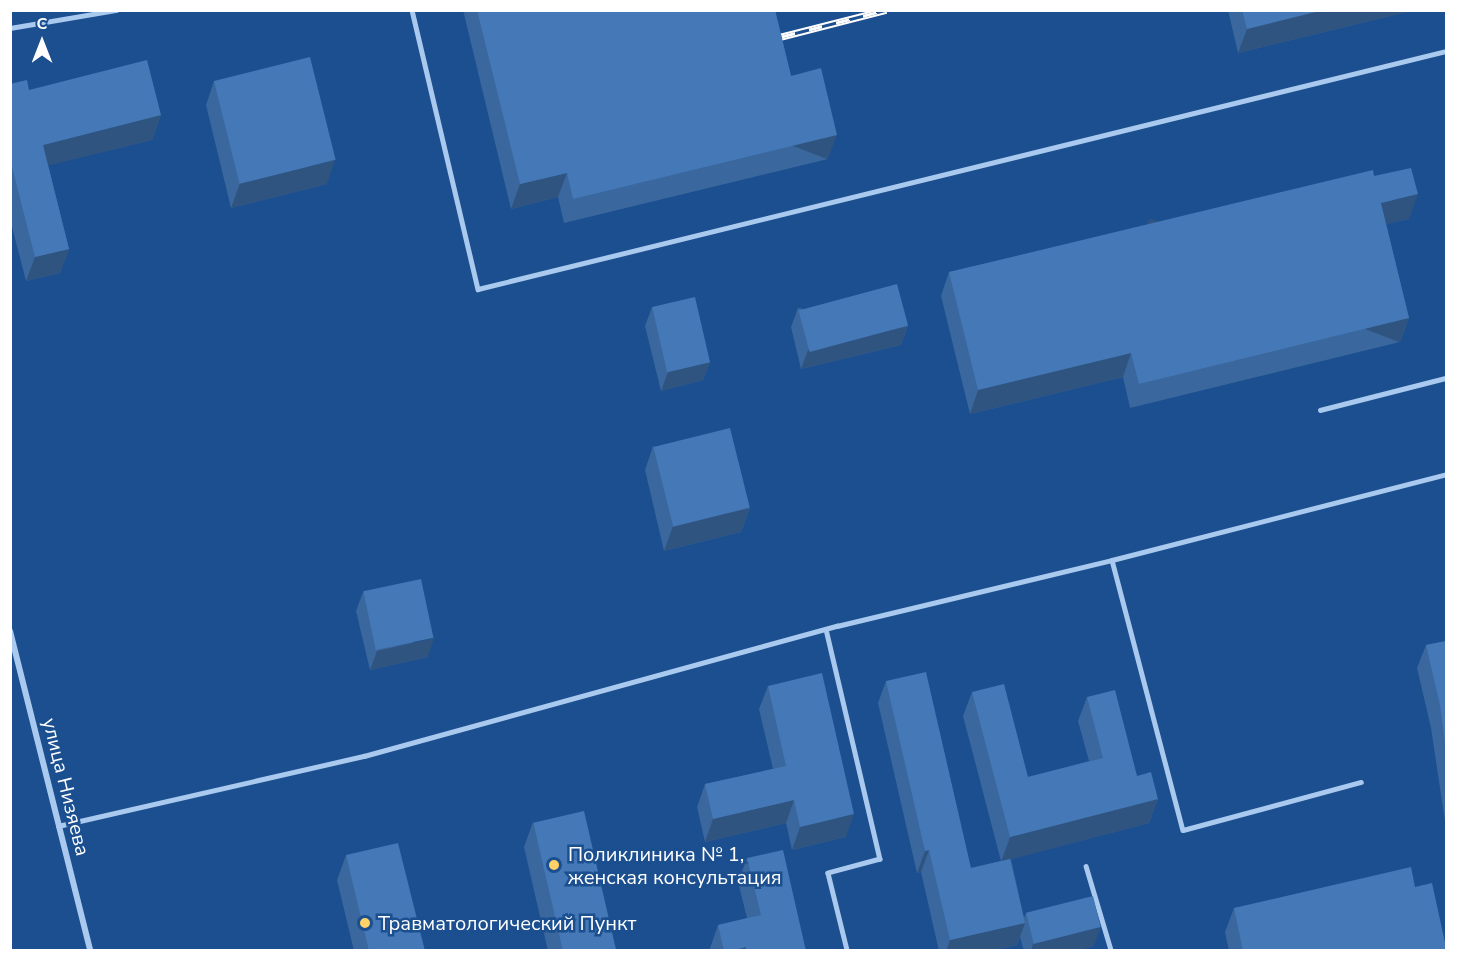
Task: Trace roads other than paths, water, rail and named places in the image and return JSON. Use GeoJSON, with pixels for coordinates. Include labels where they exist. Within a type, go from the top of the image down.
{"type":"FeatureCollection","features":[{"type":"Feature","properties":{"kind":"street","name":"улица Низяева"},"geometry":{"type":"LineString","coordinates":[[10,631],[90,951]]}},
{"type":"Feature","properties":{"kind":"lane"},"geometry":{"type":"LineString","coordinates":[[10,28],[116,10]]}},
{"type":"Feature","properties":{"kind":"lane"},"geometry":{"type":"LineString","coordinates":[[412,10],[478,289],[1446,51]]}},
{"type":"Feature","properties":{"kind":"lane"},"geometry":{"type":"LineString","coordinates":[[1320,410],[1446,378]]}},
{"type":"Feature","properties":{"kind":"lane"},"geometry":{"type":"LineString","coordinates":[[58,826],[364,756],[826,629],[1112,560],[1446,474]]}},
{"type":"Feature","properties":{"kind":"lane"},"geometry":{"type":"LineString","coordinates":[[1112,560],[1183,830],[1361,782]]}},
{"type":"Feature","properties":{"kind":"lane"},"geometry":{"type":"LineString","coordinates":[[826,629],[880,860],[828,873],[847,951]]}},
{"type":"Feature","properties":{"kind":"lane"},"geometry":{"type":"LineString","coordinates":[[1086,866],[1111,951]]}},
{"type":"Feature","properties":{"kind":"railway"},"geometry":{"type":"LineString","coordinates":[[768,40],[886,10]]}},
{"type":"Feature","properties":{"kind":"place","name":"Поликлиника № 1, женская консультация"},"geometry":{"type":"Point","coordinates":[554,865]}},
{"type":"Feature","properties":{"kind":"place","name":"Травматологический Пункт"},"geometry":{"type":"Point","coordinates":[365,923]}}]}
